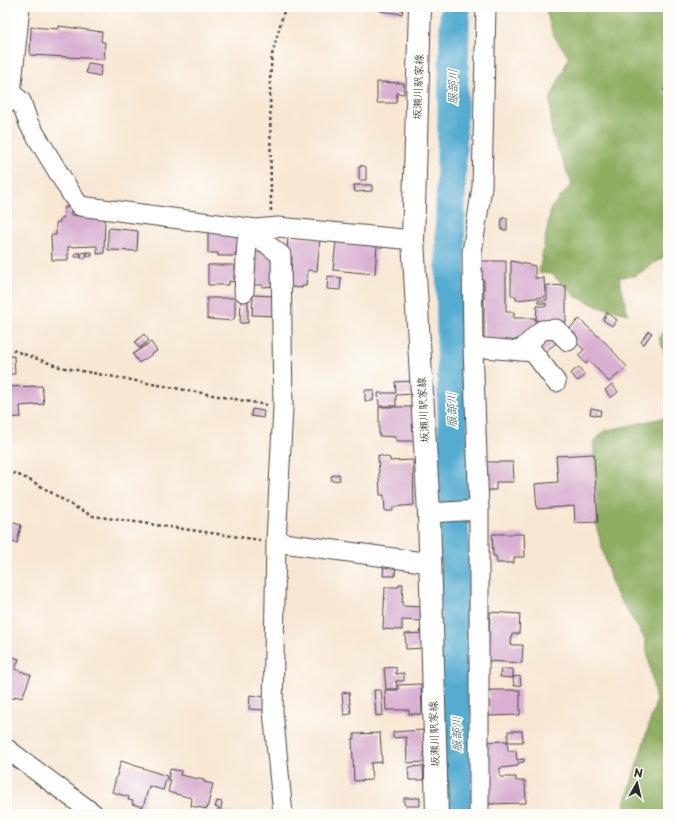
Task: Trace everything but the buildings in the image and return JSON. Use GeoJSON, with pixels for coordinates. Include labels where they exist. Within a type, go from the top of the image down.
{"type":"FeatureCollection","features":[{"type":"Feature","properties":{"kind":"main road","name":"坂瀬川駅家線"},"geometry":{"type":"LineString","coordinates":[[420,7],[413,240],[435,512],[430,563],[437,814]]}},
{"type":"Feature","properties":{"kind":"street"},"geometry":{"type":"LineString","coordinates":[[20,7],[9,98],[21,100],[29,124],[80,206],[264,229],[413,240]]}},
{"type":"Feature","properties":{"kind":"street"},"geometry":{"type":"LineString","coordinates":[[479,814],[479,510],[473,347],[472,252],[482,187],[486,7]]}},
{"type":"Feature","properties":{"kind":"street"},"geometry":{"type":"LineString","coordinates":[[244,292],[247,241],[264,229]]}},
{"type":"Feature","properties":{"kind":"street"},"geometry":{"type":"LineString","coordinates":[[264,229],[258,237],[281,255],[283,408],[276,542],[273,711],[283,814]]}},
{"type":"Feature","properties":{"kind":"street"},"geometry":{"type":"LineString","coordinates":[[522,349],[542,330],[556,329],[568,341]]}},
{"type":"Feature","properties":{"kind":"street"},"geometry":{"type":"LineString","coordinates":[[473,347],[522,349],[533,352],[556,382]]}},
{"type":"Feature","properties":{"kind":"street"},"geometry":{"type":"LineString","coordinates":[[435,512],[479,510]]}},
{"type":"Feature","properties":{"kind":"street"},"geometry":{"type":"LineString","coordinates":[[276,542],[430,563]]}},
{"type":"Feature","properties":{"kind":"street"},"geometry":{"type":"LineString","coordinates":[[7,749],[94,814]]}},
{"type":"Feature","properties":{"kind":"path"},"geometry":{"type":"LineString","coordinates":[[264,229],[272,55],[285,7]]}},
{"type":"Feature","properties":{"kind":"path"},"geometry":{"type":"LineString","coordinates":[[7,348],[60,367],[283,408]]}},
{"type":"Feature","properties":{"kind":"path"},"geometry":{"type":"LineString","coordinates":[[7,471],[22,475],[77,510],[93,516],[276,542]]}},
{"type":"Feature","properties":{"kind":"green space"},"geometry":{"type":"Polygon","coordinates":[[[545,7],[668,7],[668,254],[635,276],[619,277],[628,314],[599,307],[575,296],[552,274],[539,273],[551,208],[572,184],[552,134],[550,100],[569,57],[553,35],[545,7]]]}},
{"type":"Feature","properties":{"kind":"green space"},"geometry":{"type":"Polygon","coordinates":[[[668,325],[668,361],[659,339],[668,325]]]}},
{"type":"Feature","properties":{"kind":"green space"},"geometry":{"type":"Polygon","coordinates":[[[668,417],[668,814],[622,814],[656,702],[645,639],[613,588],[596,525],[594,442],[604,431],[668,417]]]}},
{"type":"Feature","properties":{"kind":"waterway","name":"服部川"},"geometry":{"type":"LineString","coordinates":[[455,7],[450,227],[458,814]]}}]}
